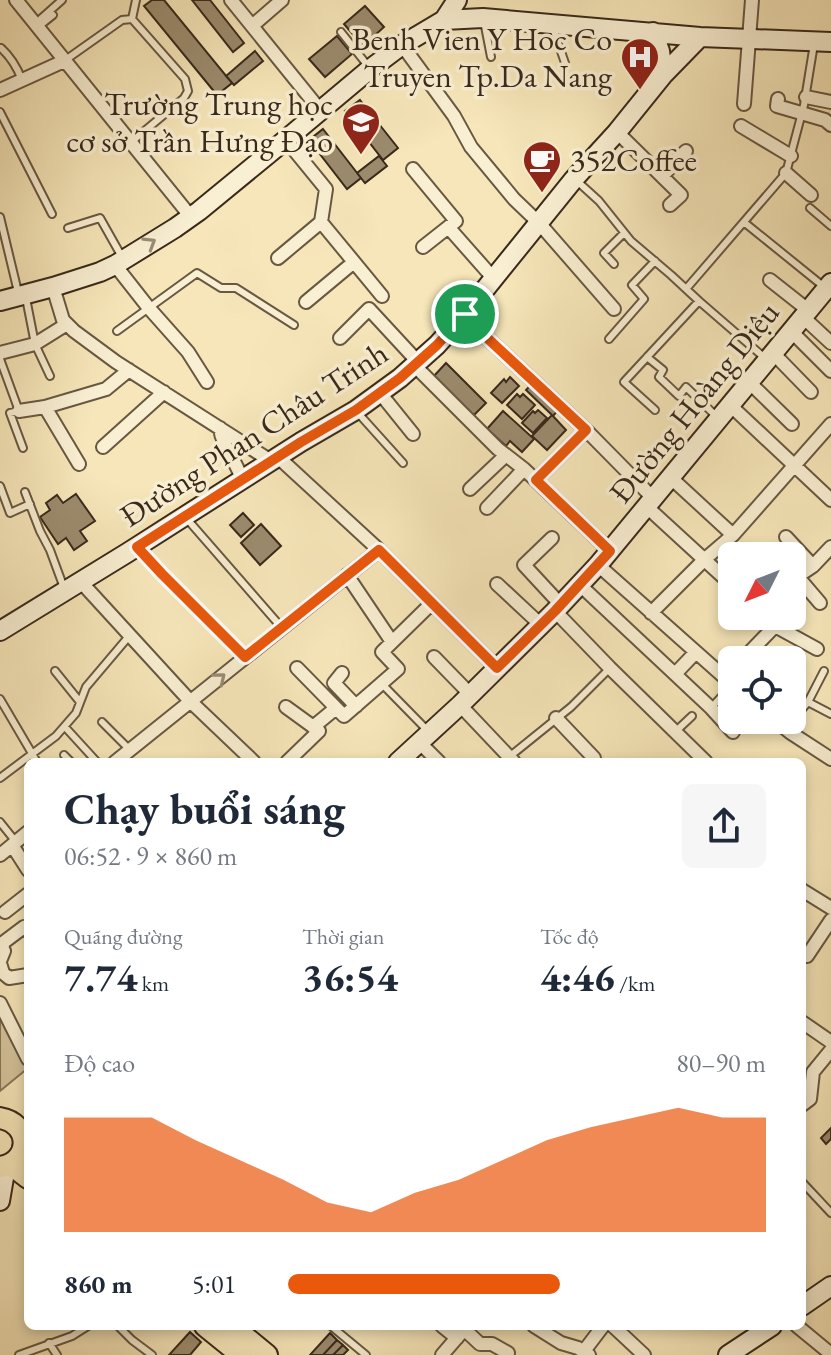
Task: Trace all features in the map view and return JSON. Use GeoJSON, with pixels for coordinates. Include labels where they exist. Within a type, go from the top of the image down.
{"type":"FeatureCollection","features":[{"type":"Feature","properties":{"kind":"main road"},"geometry":{"type":"LineString","coordinates":[[15,297],[53,287],[120,262],[191,217],[370,69],[444,20],[457,0]]}},
{"type":"Feature","properties":{"kind":"main road"},"geometry":{"type":"LineString","coordinates":[[444,20],[483,18],[700,37],[823,41]]}},
{"type":"Feature","properties":{"kind":"main road"},"geometry":{"type":"LineString","coordinates":[[653,32],[660,51],[663,75]]}},
{"type":"Feature","properties":{"kind":"main road","name":"Đường Phan Châu Trinh"},"geometry":{"type":"LineString","coordinates":[[0,631],[356,410],[416,364],[465,314],[574,179],[663,75],[700,37]]}},
{"type":"Feature","properties":{"kind":"main road","name":"Đường Hoàng Diệu"},"geometry":{"type":"LineString","coordinates":[[402,758],[580,585],[828,286]]}},
{"type":"Feature","properties":{"kind":"main road"},"geometry":{"type":"LineString","coordinates":[[0,1201],[5,1166],[19,1157],[19,1129]]}},
{"type":"Feature","properties":{"kind":"main road"},"geometry":{"type":"LineString","coordinates":[[5,1166],[24,1176]]}},
{"type":"Feature","properties":{"kind":"main road"},"geometry":{"type":"LineString","coordinates":[[210,1330],[241,1355]]}},
{"type":"Feature","properties":{"kind":"main road"},"geometry":{"type":"LineString","coordinates":[[237,1330],[267,1355]]}},
{"type":"Feature","properties":{"kind":"main road"},"geometry":{"type":"LineString","coordinates":[[737,1352],[767,1330]]}},
{"type":"Feature","properties":{"kind":"street"},"geometry":{"type":"LineString","coordinates":[[16,0],[191,217]]}},
{"type":"Feature","properties":{"kind":"street"},"geometry":{"type":"LineString","coordinates":[[231,0],[320,110]]}},
{"type":"Feature","properties":{"kind":"street"},"geometry":{"type":"LineString","coordinates":[[252,26],[282,0]]}},
{"type":"Feature","properties":{"kind":"street"},"geometry":{"type":"LineString","coordinates":[[744,104],[752,0]]}},
{"type":"Feature","properties":{"kind":"street"},"geometry":{"type":"LineString","coordinates":[[402,45],[454,116],[471,147],[614,309]]}},
{"type":"Feature","properties":{"kind":"street"},"geometry":{"type":"LineString","coordinates":[[0,90],[64,61]]}},
{"type":"Feature","properties":{"kind":"street"},"geometry":{"type":"LineString","coordinates":[[806,97],[831,102]]}},
{"type":"Feature","properties":{"kind":"street"},"geometry":{"type":"LineString","coordinates":[[778,99],[777,106],[825,120],[831,125]]}},
{"type":"Feature","properties":{"kind":"street"},"geometry":{"type":"LineString","coordinates":[[741,126],[791,156]]}},
{"type":"Feature","properties":{"kind":"street"},"geometry":{"type":"LineString","coordinates":[[617,132],[681,195],[670,205]]}},
{"type":"Feature","properties":{"kind":"street"},"geometry":{"type":"LineString","coordinates":[[278,258],[321,222],[326,189],[286,140]]}},
{"type":"Feature","properties":{"kind":"street"},"geometry":{"type":"LineString","coordinates":[[662,176],[686,151]]}},
{"type":"Feature","properties":{"kind":"street"},"geometry":{"type":"LineString","coordinates":[[413,169],[456,221],[423,247]]}},
{"type":"Feature","properties":{"kind":"street"},"geometry":{"type":"LineString","coordinates":[[786,173],[811,201]]}},
{"type":"Feature","properties":{"kind":"street"},"geometry":{"type":"LineString","coordinates":[[321,222],[382,296]]}},
{"type":"Feature","properties":{"kind":"street"},"geometry":{"type":"LineString","coordinates":[[449,228],[494,279]]}},
{"type":"Feature","properties":{"kind":"street"},"geometry":{"type":"LineString","coordinates":[[120,262],[148,307],[188,352],[207,382]]}},
{"type":"Feature","properties":{"kind":"street"},"geometry":{"type":"LineString","coordinates":[[306,302],[354,262]]}},
{"type":"Feature","properties":{"kind":"street"},"geometry":{"type":"LineString","coordinates":[[770,280],[801,319],[831,371]]}},
{"type":"Feature","properties":{"kind":"street"},"geometry":{"type":"LineString","coordinates":[[53,287],[63,320],[74,331],[220,428],[275,459],[379,550],[497,668]]}},
{"type":"Feature","properties":{"kind":"street"},"geometry":{"type":"LineString","coordinates":[[340,338],[369,309],[416,364],[506,455],[536,480],[651,613],[718,669]]}},
{"type":"Feature","properties":{"kind":"street"},"geometry":{"type":"LineString","coordinates":[[465,314],[586,430],[650,503],[718,572]]}},
{"type":"Feature","properties":{"kind":"street"},"geometry":{"type":"LineString","coordinates":[[801,319],[831,343]]}},
{"type":"Feature","properties":{"kind":"street"},"geometry":{"type":"LineString","coordinates":[[0,356],[35,344],[67,324]]}},
{"type":"Feature","properties":{"kind":"street"},"geometry":{"type":"LineString","coordinates":[[770,356],[811,392]]}},
{"type":"Feature","properties":{"kind":"street"},"geometry":{"type":"LineString","coordinates":[[19,411],[45,407],[106,389],[129,370]]}},
{"type":"Feature","properties":{"kind":"street"},"geometry":{"type":"LineString","coordinates":[[749,382],[792,424]]}},
{"type":"Feature","properties":{"kind":"street"},"geometry":{"type":"LineString","coordinates":[[103,447],[164,392]]}},
{"type":"Feature","properties":{"kind":"street"},"geometry":{"type":"LineString","coordinates":[[380,393],[413,434]]}},
{"type":"Feature","properties":{"kind":"street"},"geometry":{"type":"LineString","coordinates":[[45,407],[79,464]]}},
{"type":"Feature","properties":{"kind":"street"},"geometry":{"type":"LineString","coordinates":[[725,412],[794,465],[831,500]]}},
{"type":"Feature","properties":{"kind":"street"},"geometry":{"type":"LineString","coordinates":[[651,613],[733,535],[831,424]]}},
{"type":"Feature","properties":{"kind":"street"},"geometry":{"type":"LineString","coordinates":[[220,428],[222,440],[242,480]]}},
{"type":"Feature","properties":{"kind":"street"},"geometry":{"type":"LineString","coordinates":[[536,480],[586,430]]}},
{"type":"Feature","properties":{"kind":"street"},"geometry":{"type":"LineString","coordinates":[[470,489],[506,455]]}},
{"type":"Feature","properties":{"kind":"street"},"geometry":{"type":"LineString","coordinates":[[487,508],[524,469]]}},
{"type":"Feature","properties":{"kind":"street"},"geometry":{"type":"LineString","coordinates":[[670,477],[733,535]]}},
{"type":"Feature","properties":{"kind":"street"},"geometry":{"type":"LineString","coordinates":[[786,537],[813,566]]}},
{"type":"Feature","properties":{"kind":"street"},"geometry":{"type":"LineString","coordinates":[[552,538],[524,565],[610,668],[702,758]]}},
{"type":"Feature","properties":{"kind":"street"},"geometry":{"type":"LineString","coordinates":[[806,571],[831,547]]}},
{"type":"Feature","properties":{"kind":"street"},"geometry":{"type":"LineString","coordinates":[[121,758],[379,550]]}},
{"type":"Feature","properties":{"kind":"street"},"geometry":{"type":"LineString","coordinates":[[347,575],[392,642]]}},
{"type":"Feature","properties":{"kind":"street"},"geometry":{"type":"LineString","coordinates":[[497,584],[541,625]]}},
{"type":"Feature","properties":{"kind":"street"},"geometry":{"type":"LineString","coordinates":[[580,585],[718,716]]}},
{"type":"Feature","properties":{"kind":"street"},"geometry":{"type":"LineString","coordinates":[[73,587],[130,635],[190,701],[250,758]]}},
{"type":"Feature","properties":{"kind":"street"},"geometry":{"type":"LineString","coordinates":[[806,589],[820,603]]}},
{"type":"Feature","properties":{"kind":"street"},"geometry":{"type":"LineString","coordinates":[[297,668],[344,716],[398,669],[382,652],[432,603]]}},
{"type":"Feature","properties":{"kind":"street"},"geometry":{"type":"LineString","coordinates":[[756,646],[771,630]]}},
{"type":"Feature","properties":{"kind":"street"},"geometry":{"type":"LineString","coordinates":[[782,630],[817,649]]}},
{"type":"Feature","properties":{"kind":"street"},"geometry":{"type":"LineString","coordinates":[[675,674],[696,652]]}},
{"type":"Feature","properties":{"kind":"street"},"geometry":{"type":"LineString","coordinates":[[434,657],[511,758]]}},
{"type":"Feature","properties":{"kind":"street"},"geometry":{"type":"LineString","coordinates":[[342,673],[334,683],[356,706]]}},
{"type":"Feature","properties":{"kind":"street"},"geometry":{"type":"LineString","coordinates":[[286,707],[319,731],[291,758]]}},
{"type":"Feature","properties":{"kind":"street"},"geometry":{"type":"LineString","coordinates":[[313,727],[336,708]]}},
{"type":"Feature","properties":{"kind":"street"},"geometry":{"type":"LineString","coordinates":[[556,718],[594,758]]}},
{"type":"Feature","properties":{"kind":"street"},"geometry":{"type":"LineString","coordinates":[[793,734],[831,759]]}},
{"type":"Feature","properties":{"kind":"street"},"geometry":{"type":"LineString","coordinates":[[425,738],[437,758]]}},
{"type":"Feature","properties":{"kind":"street"},"geometry":{"type":"LineString","coordinates":[[0,855],[24,835]]}},
{"type":"Feature","properties":{"kind":"street"},"geometry":{"type":"LineString","coordinates":[[14,844],[24,863]]}},
{"type":"Feature","properties":{"kind":"street"},"geometry":{"type":"LineString","coordinates":[[806,892],[826,905],[831,890]]}},
{"type":"Feature","properties":{"kind":"street"},"geometry":{"type":"LineString","coordinates":[[5,912],[24,897]]}},
{"type":"Feature","properties":{"kind":"street"},"geometry":{"type":"LineString","coordinates":[[807,956],[831,920]]}},
{"type":"Feature","properties":{"kind":"street"},"geometry":{"type":"LineString","coordinates":[[24,927],[4,942],[0,962],[9,978],[24,976]]}},
{"type":"Feature","properties":{"kind":"street"},"geometry":{"type":"LineString","coordinates":[[0,1003],[24,1051]]}},
{"type":"Feature","properties":{"kind":"street"},"geometry":{"type":"LineString","coordinates":[[806,1026],[831,1042]]}},
{"type":"Feature","properties":{"kind":"street"},"geometry":{"type":"LineString","coordinates":[[806,1102],[810,1099],[813,1072],[831,1050]]}},
{"type":"Feature","properties":{"kind":"street"},"geometry":{"type":"LineString","coordinates":[[540,1330],[586,1353],[600,1330]]}},
{"type":"Feature","properties":{"kind":"street"},"geometry":{"type":"LineString","coordinates":[[617,1330],[644,1355]]}},
{"type":"Feature","properties":{"kind":"street"},"geometry":{"type":"LineString","coordinates":[[802,1330],[831,1354]]}},
{"type":"Feature","properties":{"kind":"street"},"geometry":{"type":"LineString","coordinates":[[448,1353],[463,1331],[480,1344],[492,1344],[508,1353]]}},
{"type":"Feature","properties":{"kind":"lane"},"geometry":{"type":"LineString","coordinates":[[36,26],[62,0]]}},
{"type":"Feature","properties":{"kind":"lane"},"geometry":{"type":"LineString","coordinates":[[132,19],[136,0]]}},
{"type":"Feature","properties":{"kind":"lane"},"geometry":{"type":"LineString","coordinates":[[36,26],[53,15]]}},
{"type":"Feature","properties":{"kind":"lane"},"geometry":{"type":"LineString","coordinates":[[483,18],[491,57]]}},
{"type":"Feature","properties":{"kind":"lane"},"geometry":{"type":"LineString","coordinates":[[64,61],[122,20],[132,19]]}},
{"type":"Feature","properties":{"kind":"lane"},"geometry":{"type":"LineString","coordinates":[[130,143],[184,98],[188,91],[185,79],[132,19]]}},
{"type":"Feature","properties":{"kind":"lane"},"geometry":{"type":"LineString","coordinates":[[552,24],[565,63]]}},
{"type":"Feature","properties":{"kind":"lane"},"geometry":{"type":"LineString","coordinates":[[341,32],[370,69]]}},
{"type":"Feature","properties":{"kind":"lane"},"geometry":{"type":"LineString","coordinates":[[686,289],[786,173],[823,41]]}},
{"type":"Feature","properties":{"kind":"lane"},"geometry":{"type":"LineString","coordinates":[[1,48],[22,80]]}},
{"type":"Feature","properties":{"kind":"lane"},"geometry":{"type":"LineString","coordinates":[[0,112],[52,214]]}},
{"type":"Feature","properties":{"kind":"lane"},"geometry":{"type":"LineString","coordinates":[[574,179],[599,201],[631,241],[699,301],[770,356]]}},
{"type":"Feature","properties":{"kind":"lane"},"geometry":{"type":"LineString","coordinates":[[811,201],[831,226]]}},
{"type":"Feature","properties":{"kind":"lane"},"geometry":{"type":"LineString","coordinates":[[0,217],[15,297],[50,376]]}},
{"type":"Feature","properties":{"kind":"lane"},"geometry":{"type":"LineString","coordinates":[[68,228],[100,218],[120,262]]}},
{"type":"Feature","properties":{"kind":"lane"},"geometry":{"type":"LineString","coordinates":[[745,223],[828,286]]}},
{"type":"Feature","properties":{"kind":"lane"},"geometry":{"type":"LineString","coordinates":[[614,264],[604,253],[624,233]]}},
{"type":"Feature","properties":{"kind":"lane"},"geometry":{"type":"LineString","coordinates":[[609,339],[644,299],[632,285],[655,261]]}},
{"type":"Feature","properties":{"kind":"lane"},"geometry":{"type":"LineString","coordinates":[[117,331],[197,273],[221,288],[236,288],[294,325]]}},
{"type":"Feature","properties":{"kind":"lane"},"geometry":{"type":"LineString","coordinates":[[655,410],[624,382],[699,301]]}},
{"type":"Feature","properties":{"kind":"lane"},"geometry":{"type":"LineString","coordinates":[[0,356],[19,411],[10,413],[23,448]]}},
{"type":"Feature","properties":{"kind":"lane"},"geometry":{"type":"LineString","coordinates":[[647,357],[663,370],[659,377],[679,396],[686,387],[725,412]]}},
{"type":"Feature","properties":{"kind":"lane"},"geometry":{"type":"LineString","coordinates":[[356,410],[403,463]]}},
{"type":"Feature","properties":{"kind":"lane"},"geometry":{"type":"LineString","coordinates":[[0,486],[10,513],[30,504]]}},
{"type":"Feature","properties":{"kind":"lane"},"geometry":{"type":"LineString","coordinates":[[25,492],[59,570],[73,587]]}},
{"type":"Feature","properties":{"kind":"lane"},"geometry":{"type":"LineString","coordinates":[[184,517],[282,628]]}},
{"type":"Feature","properties":{"kind":"lane"},"geometry":{"type":"LineString","coordinates":[[137,547],[245,657]]}},
{"type":"Feature","properties":{"kind":"lane"},"geometry":{"type":"LineString","coordinates":[[27,758],[65,727],[76,713],[86,687],[130,635]]}},
{"type":"Feature","properties":{"kind":"lane"},"geometry":{"type":"LineString","coordinates":[[513,758],[610,668]]}},
{"type":"Feature","properties":{"kind":"lane"},"geometry":{"type":"LineString","coordinates":[[55,671],[80,702]]}},
{"type":"Feature","properties":{"kind":"lane"},"geometry":{"type":"LineString","coordinates":[[806,704],[824,671]]}},
{"type":"Feature","properties":{"kind":"lane"},"geometry":{"type":"LineString","coordinates":[[381,684],[425,738]]}},
{"type":"Feature","properties":{"kind":"lane"},"geometry":{"type":"LineString","coordinates":[[711,708],[718,697]]}},
{"type":"Feature","properties":{"kind":"lane"},"geometry":{"type":"LineString","coordinates":[[0,699],[34,758]]}},
{"type":"Feature","properties":{"kind":"lane"},"geometry":{"type":"LineString","coordinates":[[808,702],[831,714]]}},
{"type":"Feature","properties":{"kind":"lane"},"geometry":{"type":"LineString","coordinates":[[675,732],[692,716]]}},
{"type":"Feature","properties":{"kind":"lane"},"geometry":{"type":"LineString","coordinates":[[102,722],[130,750]]}},
{"type":"Feature","properties":{"kind":"lane"},"geometry":{"type":"LineString","coordinates":[[65,727],[93,758]]}},
{"type":"Feature","properties":{"kind":"lane"},"geometry":{"type":"LineString","coordinates":[[64,755],[67,758]]}},
{"type":"Feature","properties":{"kind":"lane"},"geometry":{"type":"LineString","coordinates":[[0,778],[24,760]]}},
{"type":"Feature","properties":{"kind":"lane"},"geometry":{"type":"LineString","coordinates":[[0,822],[14,844]]}},
{"type":"Feature","properties":{"kind":"lane"},"geometry":{"type":"LineString","coordinates":[[806,1186],[831,1213]]}},
{"type":"Feature","properties":{"kind":"lane"},"geometry":{"type":"LineString","coordinates":[[19,1355],[82,1330]]}},
{"type":"Feature","properties":{"kind":"lane"},"geometry":{"type":"LineString","coordinates":[[122,1330],[152,1355]]}},
{"type":"Feature","properties":{"kind":"lane"},"geometry":{"type":"LineString","coordinates":[[336,1330],[366,1355]]}},
{"type":"Feature","properties":{"kind":"lane"},"geometry":{"type":"LineString","coordinates":[[49,1343],[57,1355]]}},
{"type":"Feature","properties":{"kind":"shaded area"},"geometry":{"type":"Polygon","coordinates":[[[0,1011],[24,1060],[24,1071],[0,1091],[0,1011]]]}},
{"type":"Feature","properties":{"kind":"building"},"geometry":{"type":"Polygon","coordinates":[[[152,0],[164,0],[232,83],[217,95],[144,6],[152,0]]]}},
{"type":"Feature","properties":{"kind":"building"},"geometry":{"type":"Polygon","coordinates":[[[192,0],[210,0],[244,43],[233,52],[192,0]]]}},
{"type":"Feature","properties":{"kind":"building"},"geometry":{"type":"Polygon","coordinates":[[[365,6],[384,27],[363,46],[344,24],[365,6]]]}},
{"type":"Feature","properties":{"kind":"building"},"geometry":{"type":"Polygon","coordinates":[[[337,36],[352,54],[325,77],[309,59],[337,36]]]}},
{"type":"Feature","properties":{"kind":"building"},"geometry":{"type":"Polygon","coordinates":[[[255,51],[263,61],[234,85],[226,76],[255,51]]]}},
{"type":"Feature","properties":{"kind":"building"},"geometry":{"type":"Polygon","coordinates":[[[360,100],[398,148],[383,160],[345,111],[360,100]]]}},
{"type":"Feature","properties":{"kind":"building"},"geometry":{"type":"Polygon","coordinates":[[[323,129],[361,178],[347,189],[309,140],[323,129]]]}},
{"type":"Feature","properties":{"kind":"building"},"geometry":{"type":"Polygon","coordinates":[[[379,156],[387,166],[365,183],[357,173],[379,156]]]}},
{"type":"Feature","properties":{"kind":"building"},"geometry":{"type":"Polygon","coordinates":[[[446,363],[486,403],[473,416],[433,377],[446,363]]]}},
{"type":"Feature","properties":{"kind":"building"},"geometry":{"type":"Polygon","coordinates":[[[510,377],[519,386],[502,403],[491,393],[510,377]]]}},
{"type":"Feature","properties":{"kind":"building"},"geometry":{"type":"Polygon","coordinates":[[[532,384],[559,409],[553,416],[526,390],[532,384]]]}},
{"type":"Feature","properties":{"kind":"building"},"geometry":{"type":"Polygon","coordinates":[[[517,394],[520,397],[523,394],[535,405],[522,419],[507,405],[517,394]]]}},
{"type":"Feature","properties":{"kind":"building"},"geometry":{"type":"Polygon","coordinates":[[[538,410],[547,418],[533,433],[522,423],[538,410]]]}},
{"type":"Feature","properties":{"kind":"building"},"geometry":{"type":"Polygon","coordinates":[[[503,411],[534,439],[522,452],[510,441],[506,446],[487,429],[503,411]]]}},
{"type":"Feature","properties":{"kind":"building"},"geometry":{"type":"Polygon","coordinates":[[[552,415],[566,430],[547,450],[532,436],[552,415]]]}},
{"type":"Feature","properties":{"kind":"building"},"geometry":{"type":"Polygon","coordinates":[[[76,494],[95,521],[80,531],[87,541],[74,550],[66,538],[58,544],[40,517],[50,510],[46,503],[57,495],[63,503],[76,494]]]}},
{"type":"Feature","properties":{"kind":"building"},"geometry":{"type":"Polygon","coordinates":[[[243,513],[254,525],[241,537],[230,525],[243,513]]]}},
{"type":"Feature","properties":{"kind":"building"},"geometry":{"type":"Polygon","coordinates":[[[261,524],[281,546],[260,565],[241,543],[261,524]]]}},
{"type":"Feature","properties":{"kind":"building"},"geometry":{"type":"Polygon","coordinates":[[[831,1128],[831,1139],[826,1144],[821,1138],[831,1128]]]}},
{"type":"Feature","properties":{"kind":"building"},"geometry":{"type":"Polygon","coordinates":[[[190,1332],[201,1342],[190,1355],[169,1355],[190,1332]]]}},
{"type":"Feature","properties":{"kind":"building"},"geometry":{"type":"Polygon","coordinates":[[[330,1333],[337,1340],[323,1355],[310,1355],[330,1333]]]}},
{"type":"Feature","properties":{"kind":"building"},"geometry":{"type":"Polygon","coordinates":[[[337,1340],[343,1345],[333,1355],[323,1355],[337,1340]]]}},
{"type":"Feature","properties":{"kind":"building"},"geometry":{"type":"Polygon","coordinates":[[[343,1345],[348,1350],[343,1355],[333,1355],[343,1345]]]}},
{"type":"Feature","properties":{"kind":"place","name":"Benh Vien Y Hoc Co Truyen Tp.Da Nang"},"geometry":{"type":"Point","coordinates":[640,91]}},
{"type":"Feature","properties":{"kind":"place","name":"Trường Trung học cơ sở Trần Hưng Đạo"},"geometry":{"type":"Point","coordinates":[361,156]}},
{"type":"Feature","properties":{"kind":"place","name":"352Coffee"},"geometry":{"type":"Point","coordinates":[542,194]}},
{"type":"Feature","properties":{"kind":"route"},"geometry":{"type":"LineString","coordinates":[[465,314],[586,430],[536,480],[610,551],[497,668],[379,550],[245,657],[137,547],[356,410],[400,378],[437,345],[465,314]]}}]}
